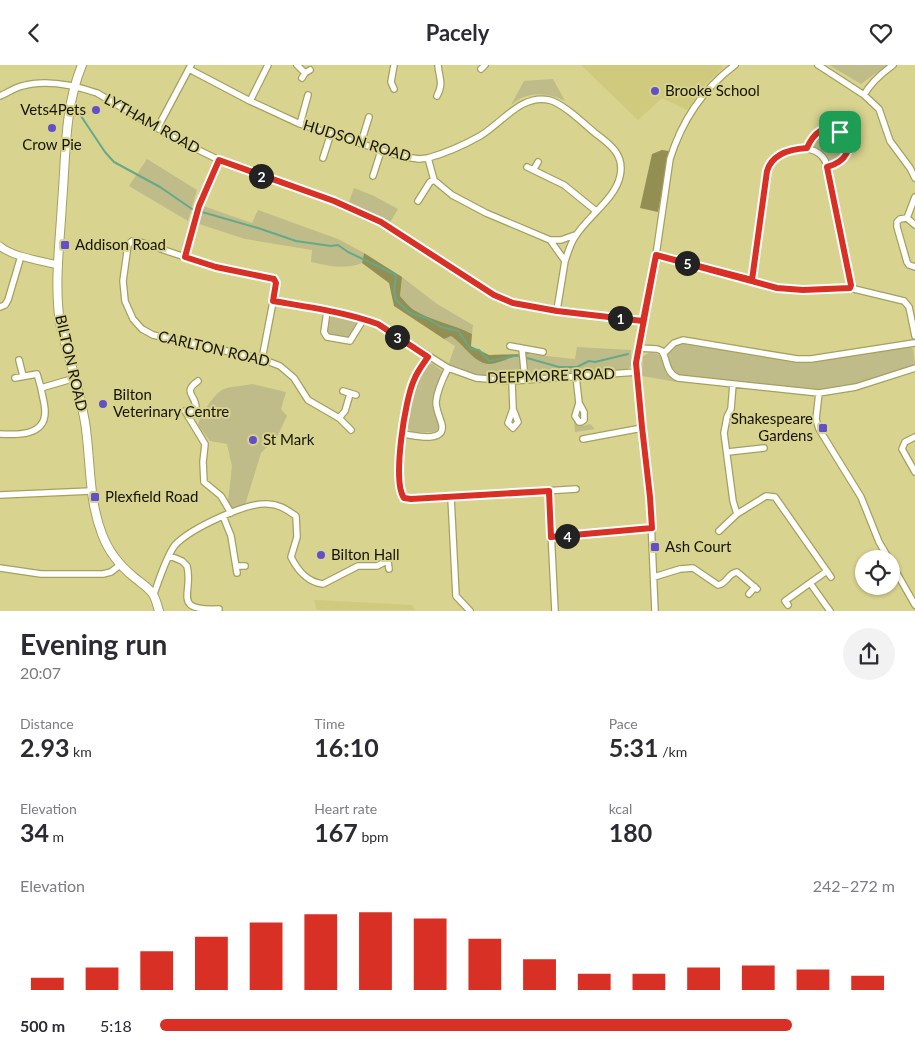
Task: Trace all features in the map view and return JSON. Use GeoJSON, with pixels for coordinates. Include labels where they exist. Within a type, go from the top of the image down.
{"type":"FeatureCollection","features":[{"type":"Feature","properties":{"kind":"main road","name":"BILTON ROAD"},"geometry":{"type":"LineString","coordinates":[[82,65],[70,102],[66,148],[58,265],[60,325],[75,377],[85,423],[91,491],[99,527],[106,545],[120,565],[154,595],[159,611]]}},
{"type":"Feature","properties":{"kind":"street"},"geometry":{"type":"LineString","coordinates":[[250,101],[268,65]]}},
{"type":"Feature","properties":{"kind":"street"},"geometry":{"type":"LineString","coordinates":[[297,65],[306,74]]}},
{"type":"Feature","properties":{"kind":"street"},"geometry":{"type":"LineString","coordinates":[[394,65],[391,81],[394,89]]}},
{"type":"Feature","properties":{"kind":"street"},"geometry":{"type":"LineString","coordinates":[[438,65],[442,83],[441,93]]}},
{"type":"Feature","properties":{"kind":"street"},"geometry":{"type":"LineString","coordinates":[[655,611],[650,497],[637,372],[638,347],[656,255],[670,159],[676,141],[702,96],[721,75],[735,65]]}},
{"type":"Feature","properties":{"kind":"street"},"geometry":{"type":"LineString","coordinates":[[818,65],[864,95],[879,109],[890,141],[910,167],[915,178]]}},
{"type":"Feature","properties":{"kind":"street"},"geometry":{"type":"LineString","coordinates":[[864,95],[868,87],[893,65]]}},
{"type":"Feature","properties":{"kind":"street"},"geometry":{"type":"LineString","coordinates":[[158,127],[190,67]]}},
{"type":"Feature","properties":{"kind":"street","name":"HUDSON ROAD"},"geometry":{"type":"LineString","coordinates":[[190,67],[250,101],[300,124],[381,151],[406,157],[428,158],[434,181]]}},
{"type":"Feature","properties":{"kind":"street"},"geometry":{"type":"LineString","coordinates":[[384,83],[391,81]]}},
{"type":"Feature","properties":{"kind":"street","name":"LYTHAM ROAD"},"geometry":{"type":"LineString","coordinates":[[0,96],[21,86],[34,84],[74,85],[97,93],[194,149],[219,160],[334,201],[381,222],[494,295],[513,303],[557,311],[643,321]]}},
{"type":"Feature","properties":{"kind":"street"},"geometry":{"type":"LineString","coordinates":[[300,124],[309,93]]}},
{"type":"Feature","properties":{"kind":"street"},"geometry":{"type":"LineString","coordinates":[[428,158],[448,152],[480,136],[520,105],[540,99],[550,100],[560,105],[613,147],[621,169],[619,181],[616,188],[576,235],[565,261],[557,311]]}},
{"type":"Feature","properties":{"kind":"street"},"geometry":{"type":"LineString","coordinates":[[361,143],[369,117]]}},
{"type":"Feature","properties":{"kind":"street"},"geometry":{"type":"LineString","coordinates":[[807,148],[815,135],[822,129],[832,128],[843,134],[848,143],[847,154],[840,162],[827,167]]}},
{"type":"Feature","properties":{"kind":"street"},"geometry":{"type":"LineString","coordinates":[[327,155],[331,133]]}},
{"type":"Feature","properties":{"kind":"street"},"geometry":{"type":"LineString","coordinates":[[752,280],[768,167],[778,155],[807,148],[821,154],[827,167],[851,285],[850,288]]}},
{"type":"Feature","properties":{"kind":"street"},"geometry":{"type":"LineString","coordinates":[[372,176],[381,151]]}},
{"type":"Feature","properties":{"kind":"street"},"geometry":{"type":"LineString","coordinates":[[219,160],[199,206],[185,257],[216,267],[274,279],[276,283],[262,359]]}},
{"type":"Feature","properties":{"kind":"street"},"geometry":{"type":"LineString","coordinates":[[534,169],[538,162]]}},
{"type":"Feature","properties":{"kind":"street"},"geometry":{"type":"LineString","coordinates":[[527,167],[564,185],[596,211]]}},
{"type":"Feature","properties":{"kind":"street"},"geometry":{"type":"LineString","coordinates":[[418,201],[430,182],[434,181],[452,195],[486,213],[550,240],[561,240],[576,235]]}},
{"type":"Feature","properties":{"kind":"street"},"geometry":{"type":"LineString","coordinates":[[907,218],[915,197]]}},
{"type":"Feature","properties":{"kind":"street"},"geometry":{"type":"LineString","coordinates":[[915,225],[907,218],[900,219],[897,222],[907,262],[915,267]]}},
{"type":"Feature","properties":{"kind":"street"},"geometry":{"type":"LineString","coordinates":[[550,240],[565,261]]}},
{"type":"Feature","properties":{"kind":"street","name":"CARLTON ROAD"},"geometry":{"type":"LineString","coordinates":[[185,257],[137,241],[132,241],[128,245],[123,281],[124,294],[128,312],[136,324],[153,335],[262,359],[280,365],[294,378],[308,399],[339,418],[351,429]]}},
{"type":"Feature","properties":{"kind":"street"},"geometry":{"type":"LineString","coordinates":[[0,247],[58,265]]}},
{"type":"Feature","properties":{"kind":"street"},"geometry":{"type":"LineString","coordinates":[[0,307],[5,305],[8,300],[21,255]]}},
{"type":"Feature","properties":{"kind":"street"},"geometry":{"type":"LineString","coordinates":[[656,255],[777,288],[803,290],[850,288],[882,295],[907,303],[915,335],[914,346],[811,359],[797,359],[684,340],[674,343],[664,353]]}},
{"type":"Feature","properties":{"kind":"street","name":"DEEPMORE ROAD"},"geometry":{"type":"LineString","coordinates":[[273,301],[327,311],[378,324],[448,369],[476,378],[512,381],[637,372]]}},
{"type":"Feature","properties":{"kind":"street"},"geometry":{"type":"LineString","coordinates":[[327,311],[324,332],[328,337],[351,340],[362,320]]}},
{"type":"Feature","properties":{"kind":"street"},"geometry":{"type":"LineString","coordinates":[[510,346],[543,352]]}},
{"type":"Feature","properties":{"kind":"street"},"geometry":{"type":"LineString","coordinates":[[638,347],[657,349],[664,353]]}},
{"type":"Feature","properties":{"kind":"street"},"geometry":{"type":"LineString","coordinates":[[522,349],[525,379]]}},
{"type":"Feature","properties":{"kind":"street"},"geometry":{"type":"LineString","coordinates":[[664,353],[666,367],[678,378],[819,393],[856,387],[915,368]]}},
{"type":"Feature","properties":{"kind":"street"},"geometry":{"type":"LineString","coordinates":[[428,357],[414,380],[409,394],[398,468],[404,498],[576,489]]}},
{"type":"Feature","properties":{"kind":"street"},"geometry":{"type":"LineString","coordinates":[[19,360],[23,376]]}},
{"type":"Feature","properties":{"kind":"street"},"geometry":{"type":"LineString","coordinates":[[403,434],[425,437],[435,436],[441,432],[442,427],[436,401],[448,369]]}},
{"type":"Feature","properties":{"kind":"street"},"geometry":{"type":"LineString","coordinates":[[0,434],[25,434],[33,431],[39,425],[45,413],[37,373],[15,378]]}},
{"type":"Feature","properties":{"kind":"street"},"geometry":{"type":"LineString","coordinates":[[576,376],[579,403]]}},
{"type":"Feature","properties":{"kind":"street"},"geometry":{"type":"LineString","coordinates":[[41,388],[75,377]]}},
{"type":"Feature","properties":{"kind":"street"},"geometry":{"type":"LineString","coordinates":[[198,381],[190,387],[197,405],[196,409],[186,413],[204,444],[204,482],[221,496],[231,513]]}},
{"type":"Feature","properties":{"kind":"street"},"geometry":{"type":"LineString","coordinates":[[512,381],[513,409]]}},
{"type":"Feature","properties":{"kind":"street"},"geometry":{"type":"LineString","coordinates":[[733,384],[731,409],[724,426],[733,501],[737,515]]}},
{"type":"Feature","properties":{"kind":"street"},"geometry":{"type":"LineString","coordinates":[[339,418],[353,395],[343,391]]}},
{"type":"Feature","properties":{"kind":"street"},"geometry":{"type":"LineString","coordinates":[[819,393],[816,419],[819,429],[861,497],[884,550]]}},
{"type":"Feature","properties":{"kind":"street"},"geometry":{"type":"LineString","coordinates":[[583,439],[642,427]]}},
{"type":"Feature","properties":{"kind":"street"},"geometry":{"type":"LineString","coordinates":[[915,437],[905,442],[902,449],[915,472]]}},
{"type":"Feature","properties":{"kind":"street"},"geometry":{"type":"LineString","coordinates":[[728,452],[765,447]]}},
{"type":"Feature","properties":{"kind":"street"},"geometry":{"type":"LineString","coordinates":[[0,495],[91,491]]}},
{"type":"Feature","properties":{"kind":"street"},"geometry":{"type":"LineString","coordinates":[[549,491],[555,611]]}},
{"type":"Feature","properties":{"kind":"street"},"geometry":{"type":"LineString","coordinates":[[719,531],[737,515],[766,496],[775,497],[829,574],[810,583],[785,601],[788,605]]}},
{"type":"Feature","properties":{"kind":"street"},"geometry":{"type":"LineString","coordinates":[[451,497],[456,596],[469,610]]}},
{"type":"Feature","properties":{"kind":"street"},"geometry":{"type":"LineString","coordinates":[[154,595],[173,548],[184,538],[200,527],[223,516],[269,503],[283,507],[297,518],[297,534],[292,559],[305,577],[323,584],[358,566],[377,566],[388,561]]}},
{"type":"Feature","properties":{"kind":"street"},"geometry":{"type":"LineString","coordinates":[[223,516],[231,536],[237,573]]}},
{"type":"Feature","properties":{"kind":"street"},"geometry":{"type":"LineString","coordinates":[[551,537],[652,528]]}},
{"type":"Feature","properties":{"kind":"street"},"geometry":{"type":"LineString","coordinates":[[387,554],[389,569]]}},
{"type":"Feature","properties":{"kind":"street"},"geometry":{"type":"LineString","coordinates":[[170,556],[182,561],[187,566],[186,598],[190,605],[197,609],[219,609]]}},
{"type":"Feature","properties":{"kind":"street"},"geometry":{"type":"LineString","coordinates":[[0,568],[41,574],[103,574],[112,572],[120,565]]}},
{"type":"Feature","properties":{"kind":"street"},"geometry":{"type":"LineString","coordinates":[[237,566],[245,566]]}},
{"type":"Feature","properties":{"kind":"street"},"geometry":{"type":"LineString","coordinates":[[654,577],[692,568],[718,585],[721,585],[731,574],[737,572],[756,588],[749,595]]}},
{"type":"Feature","properties":{"kind":"street"},"geometry":{"type":"LineString","coordinates":[[146,586],[159,579]]}},
{"type":"Feature","properties":{"kind":"street"},"geometry":{"type":"LineString","coordinates":[[900,579],[915,605]]}},
{"type":"Feature","properties":{"kind":"street"},"geometry":{"type":"LineString","coordinates":[[810,583],[830,611]]}},
{"type":"Feature","properties":{"kind":"shaded area","name":"Brooke School"},"geometry":{"type":"Polygon","coordinates":[[[581,65],[721,65],[723,68],[705,85],[687,110],[662,98],[638,120],[581,65]]]}},
{"type":"Feature","properties":{"kind":"shaded area"},"geometry":{"type":"Polygon","coordinates":[[[829,65],[887,65],[861,84],[829,65]]]}},
{"type":"Feature","properties":{"kind":"shaded area"},"geometry":{"type":"Polygon","coordinates":[[[553,79],[565,101],[537,94],[524,97],[511,105],[524,81],[553,79]]]}},
{"type":"Feature","properties":{"kind":"shaded area"},"geometry":{"type":"Polygon","coordinates":[[[825,131],[833,131],[839,134],[847,147],[844,156],[830,164],[823,153],[812,147],[818,136],[825,131]]]}},
{"type":"Feature","properties":{"kind":"shaded area"},"geometry":{"type":"Polygon","coordinates":[[[662,150],[669,151],[658,212],[640,208],[652,154],[662,150]]]}},
{"type":"Feature","properties":{"kind":"shaded area"},"geometry":{"type":"Polygon","coordinates":[[[147,159],[197,190],[188,221],[129,186],[147,159]]]}},
{"type":"Feature","properties":{"kind":"shaded area"},"geometry":{"type":"Polygon","coordinates":[[[354,188],[398,209],[389,224],[349,202],[354,188]]]}},
{"type":"Feature","properties":{"kind":"shaded area"},"geometry":{"type":"Polygon","coordinates":[[[203,206],[252,223],[258,210],[338,239],[364,253],[362,263],[343,267],[311,262],[312,250],[245,239],[199,224],[203,206]]]}},
{"type":"Feature","properties":{"kind":"shaded area"},"geometry":{"type":"Polygon","coordinates":[[[364,253],[402,277],[400,296],[414,310],[472,334],[471,346],[489,355],[520,354],[490,364],[479,361],[451,336],[444,339],[394,306],[389,283],[362,263],[364,253]]]}},
{"type":"Feature","properties":{"kind":"shaded area"},"geometry":{"type":"Polygon","coordinates":[[[402,277],[437,304],[473,325],[472,334],[412,309],[400,296],[402,277]]]}},
{"type":"Feature","properties":{"kind":"shaded area"},"geometry":{"type":"Polygon","coordinates":[[[333,315],[358,323],[347,338],[328,334],[328,320],[333,315]]]}},
{"type":"Feature","properties":{"kind":"shaded area"},"geometry":{"type":"Polygon","coordinates":[[[451,336],[458,340],[477,360],[520,354],[521,375],[517,377],[476,375],[448,366],[455,346],[444,339],[451,336]]]}},
{"type":"Feature","properties":{"kind":"shaded area"},"geometry":{"type":"Polygon","coordinates":[[[679,343],[803,362],[910,347],[913,349],[915,363],[911,367],[861,383],[835,388],[809,389],[677,375],[670,367],[668,354],[679,343]]]}},
{"type":"Feature","properties":{"kind":"shaded area"},"geometry":{"type":"Polygon","coordinates":[[[577,347],[631,350],[631,366],[628,369],[530,377],[527,375],[526,354],[575,359],[577,347]]]}},
{"type":"Feature","properties":{"kind":"shaded area"},"geometry":{"type":"Polygon","coordinates":[[[651,352],[660,355],[666,373],[677,382],[642,376],[643,356],[651,352]]]}},
{"type":"Feature","properties":{"kind":"shaded area"},"geometry":{"type":"Polygon","coordinates":[[[428,364],[433,364],[442,371],[433,404],[439,423],[438,429],[435,432],[412,432],[406,427],[412,393],[418,377],[428,364]]]}},
{"type":"Feature","properties":{"kind":"shaded area"},"geometry":{"type":"Polygon","coordinates":[[[252,384],[286,392],[281,409],[287,416],[277,437],[261,453],[245,505],[232,509],[228,501],[232,466],[227,444],[210,441],[198,425],[208,405],[216,395],[230,387],[252,384]]]}},
{"type":"Feature","properties":{"kind":"shaded area"},"geometry":{"type":"Polygon","coordinates":[[[574,422],[583,426],[590,424],[595,429],[575,432],[574,422]]]}},
{"type":"Feature","properties":{"kind":"shaded area"},"geometry":{"type":"Polygon","coordinates":[[[314,600],[412,605],[415,610],[317,610],[314,600]]]}},
{"type":"Feature","properties":{"kind":"waterway"},"geometry":{"type":"LineString","coordinates":[[81,116],[114,162],[160,187],[192,209]]}},
{"type":"Feature","properties":{"kind":"waterway"},"geometry":{"type":"LineString","coordinates":[[202,212],[296,241],[331,246],[338,245],[348,252],[396,275],[394,291],[396,300],[410,313],[426,318],[441,327],[458,331],[471,349],[479,350],[489,361],[518,356]]}},
{"type":"Feature","properties":{"kind":"waterway"},"geometry":{"type":"LineString","coordinates":[[527,358],[559,367],[577,367],[589,361],[595,362],[628,354]]}},
{"type":"Feature","properties":{"kind":"place","name":"Brooke School"},"geometry":{"type":"Point","coordinates":[655,91]}},
{"type":"Feature","properties":{"kind":"place","name":"Vets4Pets"},"geometry":{"type":"Point","coordinates":[96,110]}},
{"type":"Feature","properties":{"kind":"place","name":"Crow Pie"},"geometry":{"type":"Point","coordinates":[52,128]}},
{"type":"Feature","properties":{"kind":"place","name":"Addison Road"},"geometry":{"type":"Point","coordinates":[65,245]}},
{"type":"Feature","properties":{"kind":"place","name":"Bilton Veterinary Centre"},"geometry":{"type":"Point","coordinates":[103,404]}},
{"type":"Feature","properties":{"kind":"place","name":"Shakespeare Gardens"},"geometry":{"type":"Point","coordinates":[823,428]}},
{"type":"Feature","properties":{"kind":"place","name":"St Mark"},"geometry":{"type":"Point","coordinates":[253,440]}},
{"type":"Feature","properties":{"kind":"place","name":"Plexfield Road"},"geometry":{"type":"Point","coordinates":[95,497]}},
{"type":"Feature","properties":{"kind":"place","name":"Ash Court"},"geometry":{"type":"Point","coordinates":[655,547]}},
{"type":"Feature","properties":{"kind":"place","name":"Bilton Hall"},"geometry":{"type":"Point","coordinates":[321,555]}},
{"type":"Feature","properties":{"kind":"route"},"geometry":{"type":"LineString","coordinates":[[840,132],[832,128],[822,129],[815,135],[807,148],[778,155],[770,164],[767,171],[752,280],[656,255],[643,321],[557,311],[513,303],[494,295],[404,235],[381,222],[334,201],[219,160],[199,206],[185,257],[216,267],[274,279],[276,283],[273,301],[370,321],[378,324],[428,357],[414,380],[404,417],[398,468],[404,498],[549,491],[551,537],[652,528],[636,363],[656,255],[777,288],[803,290],[850,288],[851,285],[827,167],[838,164],[847,154],[848,143],[840,132]]}}]}
